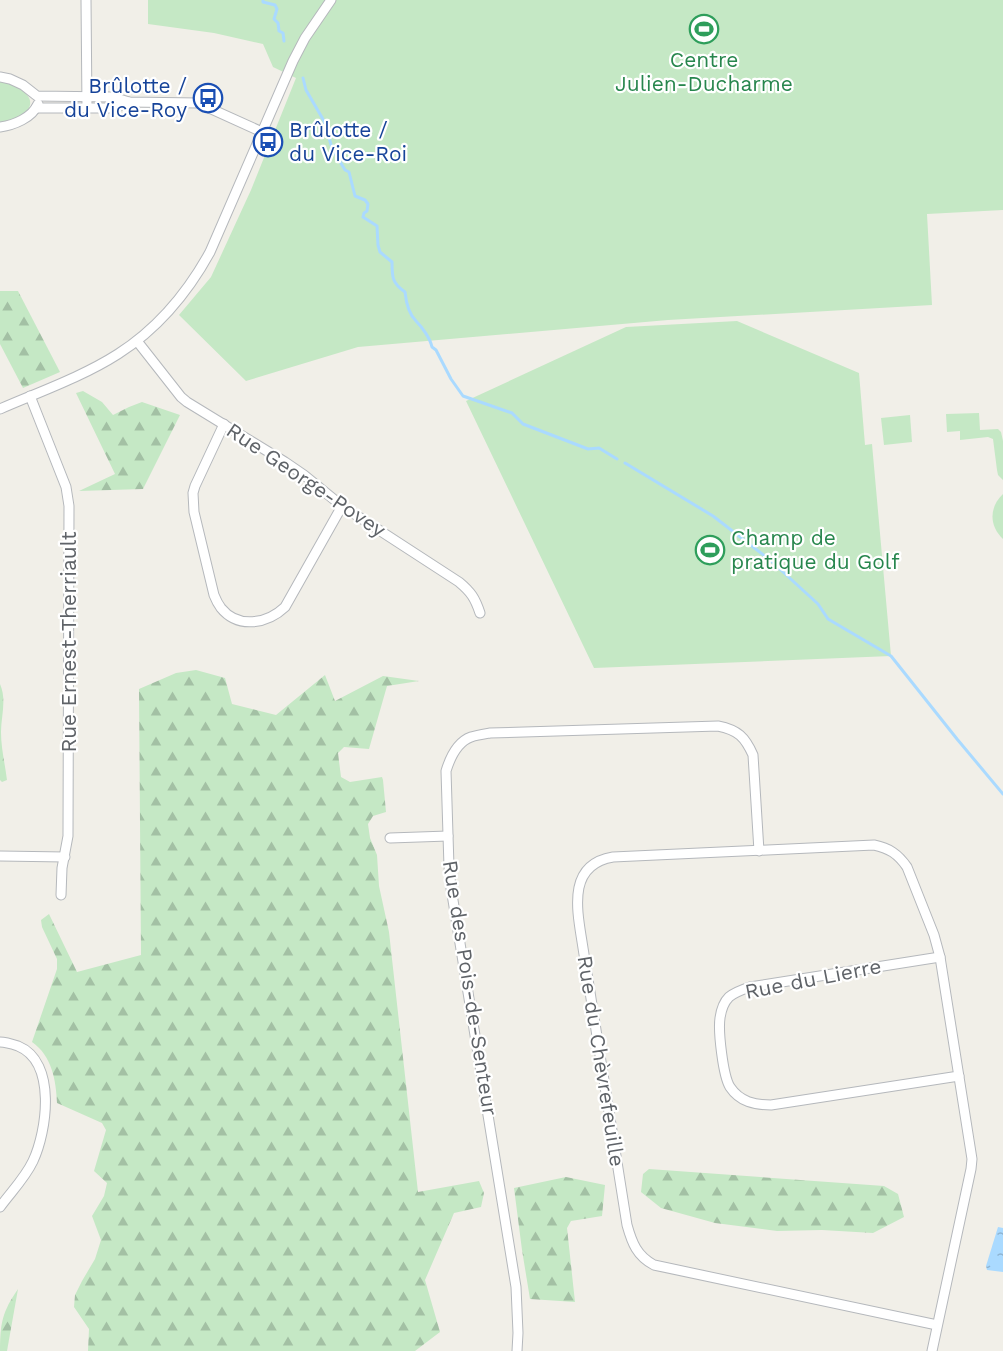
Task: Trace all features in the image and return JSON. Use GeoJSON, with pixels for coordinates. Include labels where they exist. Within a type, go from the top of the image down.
{"type":"FeatureCollection","features":[{"type":"Feature","properties":{"kind":"street"},"geometry":{"type":"LineString","coordinates":[[87,0],[87,108]]}},
{"type":"Feature","properties":{"kind":"street"},"geometry":{"type":"LineString","coordinates":[[0,409],[100,364],[136,341],[187,290],[210,252],[305,38],[331,0]]}},
{"type":"Feature","properties":{"kind":"street"},"geometry":{"type":"LineString","coordinates":[[0,77],[22,85],[37,96],[113,97],[129,102],[198,103],[262,132]]}},
{"type":"Feature","properties":{"kind":"street"},"geometry":{"type":"LineString","coordinates":[[0,127],[16,123],[28,116],[36,108],[37,96]]}},
{"type":"Feature","properties":{"kind":"street"},"geometry":{"type":"LineString","coordinates":[[36,108],[115,108],[129,102]]}},
{"type":"Feature","properties":{"kind":"street","name":"Rue George-Povey"},"geometry":{"type":"LineString","coordinates":[[136,341],[187,402],[304,475],[342,506],[459,582],[471,592],[480,613]]}},
{"type":"Feature","properties":{"kind":"street","name":"Rue Ernest-Therriault"},"geometry":{"type":"LineString","coordinates":[[30,396],[66,487],[69,506],[68,836],[61,895]]}},
{"type":"Feature","properties":{"kind":"street"},"geometry":{"type":"LineString","coordinates":[[224,424],[195,486],[193,501],[214,595],[219,607],[227,614],[251,622],[277,615],[285,607],[342,506]]}},
{"type":"Feature","properties":{"kind":"street","name":"Rue des Pois-de-Senteur"},"geometry":{"type":"LineString","coordinates":[[517,1351],[516,1287],[451,888],[446,771],[450,759],[457,748],[470,737],[490,733],[718,726],[731,728],[741,736],[753,755],[759,851]]}},
{"type":"Feature","properties":{"kind":"street"},"geometry":{"type":"LineString","coordinates":[[390,838],[448,836]]}},
{"type":"Feature","properties":{"kind":"street","name":"Rue du Chèvrefeuille"},"geometry":{"type":"LineString","coordinates":[[938,1325],[654,1265],[636,1251],[627,1225],[582,948],[576,902],[579,884],[590,867],[599,861],[613,857],[874,845],[893,852],[907,867],[934,935],[940,957]]}},
{"type":"Feature","properties":{"kind":"street"},"geometry":{"type":"LineString","coordinates":[[0,856],[64,857]]}},
{"type":"Feature","properties":{"kind":"street"},"geometry":{"type":"LineString","coordinates":[[932,1351],[971,1169],[971,1148],[940,957]]}},
{"type":"Feature","properties":{"kind":"street","name":"Rue du Lierre"},"geometry":{"type":"LineString","coordinates":[[940,957],[750,987],[739,991],[729,997],[720,1016],[719,1029],[724,1068],[730,1088],[738,1096],[746,1102],[771,1106],[959,1076]]}},
{"type":"Feature","properties":{"kind":"street"},"geometry":{"type":"LineString","coordinates":[[0,1042],[26,1050],[39,1065],[44,1087],[45,1121],[33,1162],[0,1207]]}},
{"type":"Feature","properties":{"kind":"green space"},"geometry":{"type":"Polygon","coordinates":[[[148,0],[1003,0],[1003,210],[927,214],[932,305],[668,320],[358,347],[246,381],[179,315],[211,277],[251,190],[296,78],[273,67],[263,44],[214,33],[148,24],[148,0]]]}},
{"type":"Feature","properties":{"kind":"green space"},"geometry":{"type":"Polygon","coordinates":[[[0,81],[13,85],[25,93],[30,103],[29,109],[21,117],[0,123],[0,81]]]}},
{"type":"Feature","properties":{"kind":"green space"},"geometry":{"type":"Polygon","coordinates":[[[0,291],[18,291],[60,372],[23,388],[0,344],[0,291]]]}},
{"type":"Feature","properties":{"kind":"green space","name":"Champ de pratique du Golf"},"geometry":{"type":"Polygon","coordinates":[[[737,321],[859,373],[865,445],[872,444],[891,656],[594,668],[466,401],[626,327],[737,321]]]}},
{"type":"Feature","properties":{"kind":"green space"},"geometry":{"type":"Polygon","coordinates":[[[83,391],[102,402],[113,415],[142,402],[180,415],[143,489],[79,491],[115,474],[76,393],[83,391]]]}},
{"type":"Feature","properties":{"kind":"green space"},"geometry":{"type":"Polygon","coordinates":[[[979,413],[980,430],[998,429],[1001,432],[1003,480],[998,475],[993,439],[988,437],[960,440],[960,431],[947,432],[946,414],[979,413]]]}},
{"type":"Feature","properties":{"kind":"green space"},"geometry":{"type":"Polygon","coordinates":[[[910,415],[912,442],[884,445],[881,418],[910,415]]]}},
{"type":"Feature","properties":{"kind":"green space"},"geometry":{"type":"Polygon","coordinates":[[[1003,494],[1003,539],[995,528],[992,516],[998,499],[1003,494]]]}},
{"type":"Feature","properties":{"kind":"green space"},"geometry":{"type":"Polygon","coordinates":[[[196,670],[225,678],[232,704],[276,715],[325,675],[335,701],[383,676],[419,681],[387,686],[369,749],[344,747],[338,753],[341,777],[350,782],[382,777],[383,780],[386,812],[373,816],[368,824],[370,838],[377,855],[379,886],[389,932],[418,1192],[479,1181],[484,1193],[481,1207],[454,1213],[425,1280],[440,1332],[415,1351],[88,1351],[89,1329],[74,1307],[75,1295],[95,1259],[101,1240],[92,1216],[104,1196],[107,1183],[94,1171],[106,1130],[102,1123],[57,1103],[52,1069],[44,1054],[32,1042],[57,969],[57,959],[41,920],[49,914],[77,972],[141,955],[139,689],[176,673],[196,670]]]}},
{"type":"Feature","properties":{"kind":"green space"},"geometry":{"type":"Polygon","coordinates":[[[0,684],[3,702],[1,738],[7,780],[2,782],[0,780],[0,684]]]}},
{"type":"Feature","properties":{"kind":"green space"},"geometry":{"type":"Polygon","coordinates":[[[649,1169],[884,1186],[898,1194],[904,1217],[873,1233],[822,1230],[777,1231],[715,1223],[661,1208],[641,1192],[643,1174],[649,1169]]]}},
{"type":"Feature","properties":{"kind":"green space"},"geometry":{"type":"Polygon","coordinates":[[[566,1177],[605,1185],[602,1216],[571,1221],[567,1228],[575,1302],[530,1299],[514,1188],[566,1177]]]}},
{"type":"Feature","properties":{"kind":"green space"},"geometry":{"type":"Polygon","coordinates":[[[18,1289],[7,1351],[0,1351],[3,1318],[18,1289]]]}},
{"type":"Feature","properties":{"kind":"water"},"geometry":{"type":"Polygon","coordinates":[[[998,1227],[1003,1228],[1003,1272],[987,1270],[986,1266],[998,1227]]]}},
{"type":"Feature","properties":{"kind":"waterway"},"geometry":{"type":"LineString","coordinates":[[263,0],[263,2],[275,5],[277,9],[274,19],[278,23],[279,31],[283,33],[284,41]]}},
{"type":"Feature","properties":{"kind":"waterway"},"geometry":{"type":"LineString","coordinates":[[303,78],[306,90],[324,121],[332,148],[345,170],[349,172],[355,196],[365,200],[368,204],[363,217],[377,226],[380,252],[392,262],[394,279],[397,286],[405,292],[411,315],[430,340],[432,347],[463,396],[512,413],[523,424],[588,449],[599,448],[617,459]]}},
{"type":"Feature","properties":{"kind":"waterway"},"geometry":{"type":"LineString","coordinates":[[625,463],[713,516],[770,560],[818,604],[828,619],[891,656],[1003,794]]}},
{"type":"Feature","properties":{"kind":"place","name":"Centre Julien-Ducharme"},"geometry":{"type":"Point","coordinates":[704,29]}},
{"type":"Feature","properties":{"kind":"place","name":"Brûlotte / du Vice-Roy"},"geometry":{"type":"Point","coordinates":[208,98]}},
{"type":"Feature","properties":{"kind":"place","name":"Brûlotte / du Vice-Roi"},"geometry":{"type":"Point","coordinates":[268,142]}},
{"type":"Feature","properties":{"kind":"place","name":"Champ de pratique du Golf"},"geometry":{"type":"Point","coordinates":[710,550]}}]}
